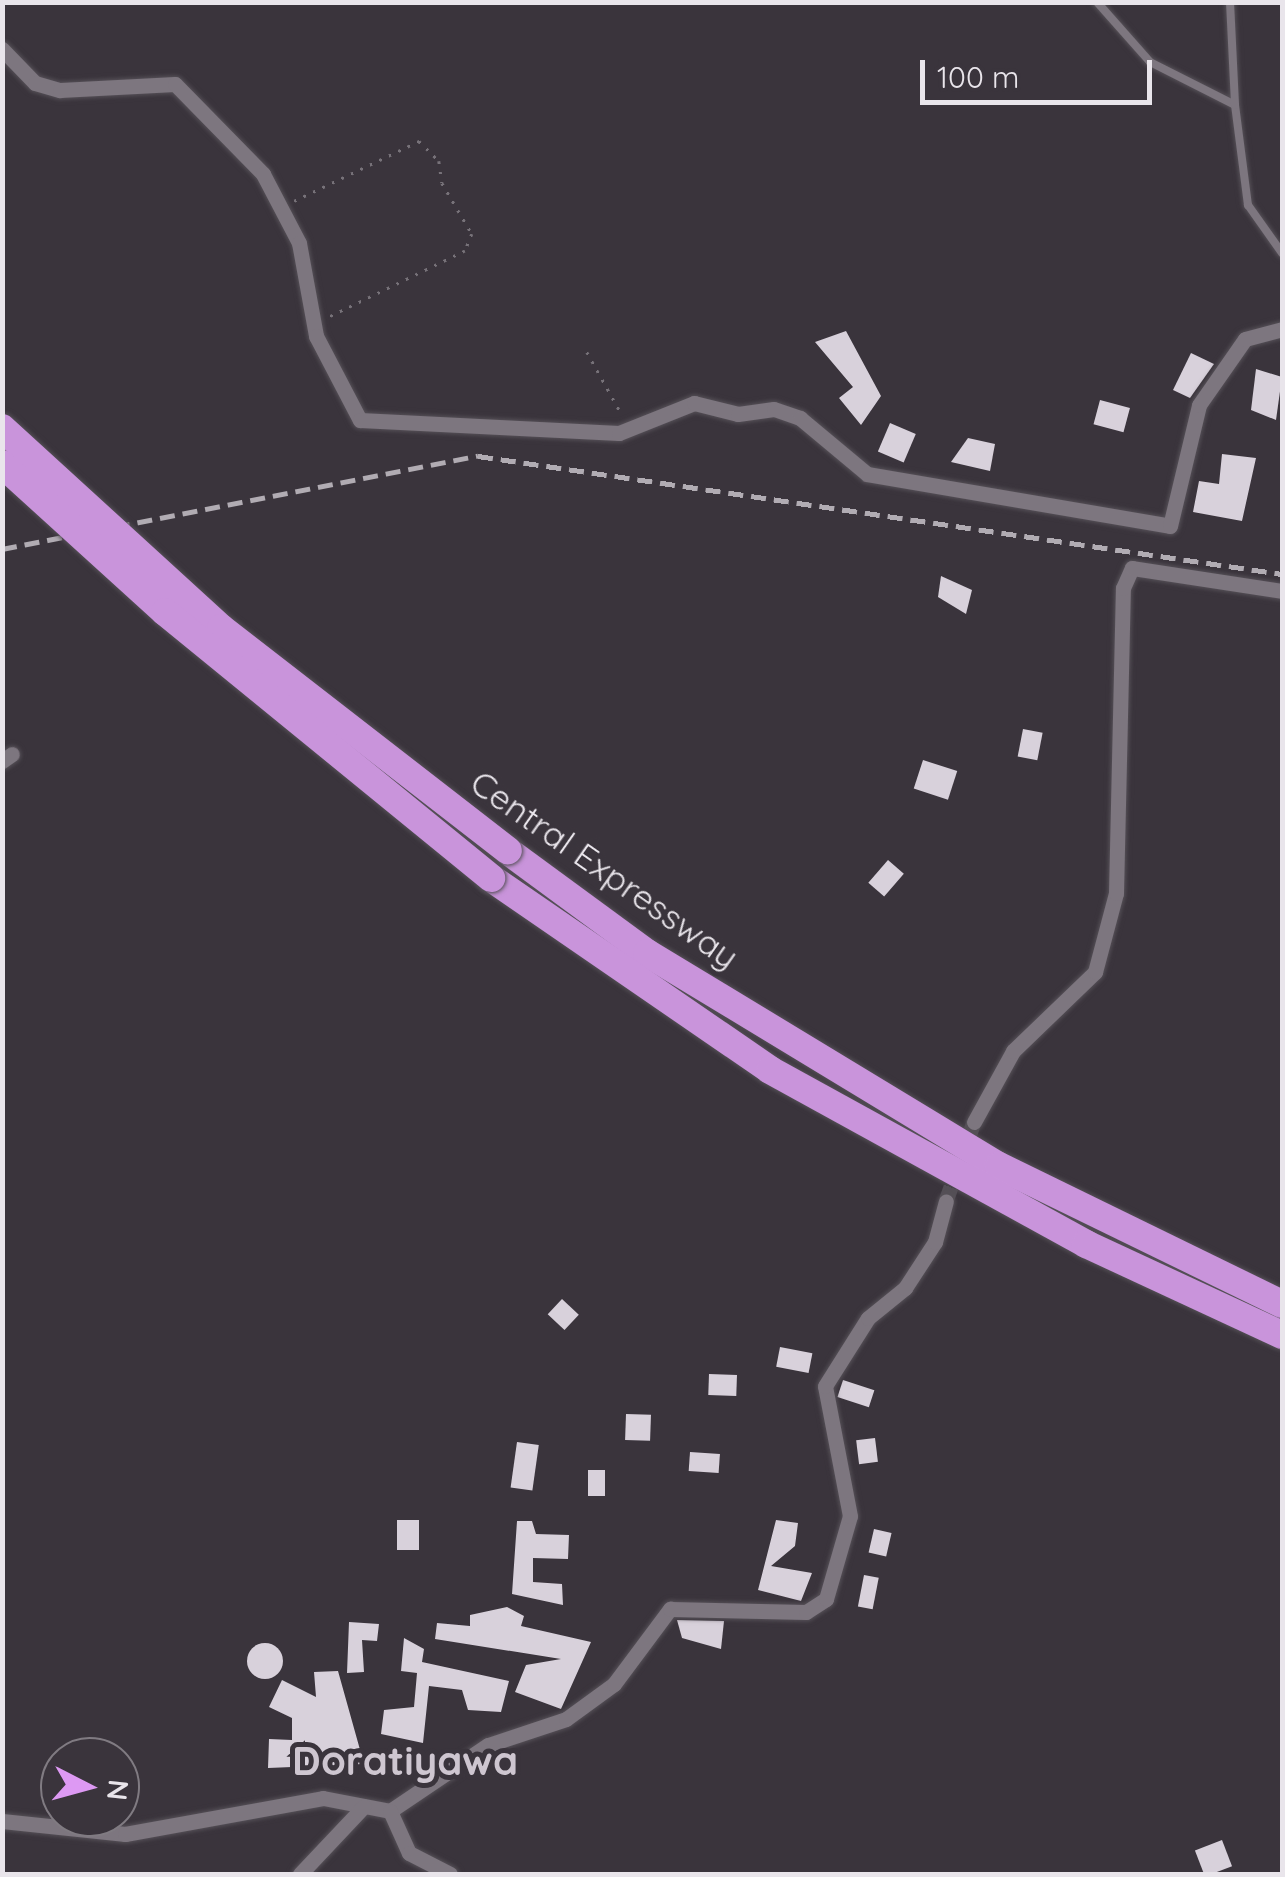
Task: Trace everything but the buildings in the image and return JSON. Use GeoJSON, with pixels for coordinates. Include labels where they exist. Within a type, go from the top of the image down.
{"type":"FeatureCollection","features":[{"type":"Feature","properties":{"kind":"highway","name":"Central Expressway"},"geometry":{"type":"LineString","coordinates":[[2,428],[221,628],[646,953],[999,1166],[1282,1304]]}},
{"type":"Feature","properties":{"kind":"highway","name":"Central Expressway"},"geometry":{"type":"LineString","coordinates":[[2,464],[165,612],[490,878],[770,1070],[1086,1244],[1282,1334]]}},
{"type":"Feature","properties":{"kind":"street"},"geometry":{"type":"LineString","coordinates":[[2,49],[35,83],[60,90],[175,84],[263,174],[299,242],[314,324],[360,420],[629,430],[694,403],[738,414],[774,409],[800,418],[867,474],[1170,526],[1200,405],[1245,339],[1282,329]]}},
{"type":"Feature","properties":{"kind":"street"},"geometry":{"type":"LineString","coordinates":[[974,1122],[1013,1051],[1095,972],[1116,893],[1123,588],[1132,568],[1282,591]]}},
{"type":"Feature","properties":{"kind":"street"},"geometry":{"type":"LineString","coordinates":[[2,1821],[125,1834],[250,1806],[323,1798],[390,1811],[488,1745],[566,1718],[614,1684],[670,1610],[806,1612],[826,1599],[850,1516],[825,1386],[868,1318],[905,1288],[935,1242],[946,1201]]}},
{"type":"Feature","properties":{"kind":"street"},"geometry":{"type":"LineString","coordinates":[[300,1874],[364,1806]]}},
{"type":"Feature","properties":{"kind":"street"},"geometry":{"type":"LineString","coordinates":[[390,1811],[409,1853],[450,1874]]}},
{"type":"Feature","properties":{"kind":"lane"},"geometry":{"type":"LineString","coordinates":[[1097,2],[1150,62],[1235,105]]}},
{"type":"Feature","properties":{"kind":"lane"},"geometry":{"type":"LineString","coordinates":[[1230,2],[1235,105],[1248,205],[1282,253]]}},
{"type":"Feature","properties":{"kind":"path"},"geometry":{"type":"LineString","coordinates":[[282,207],[418,141],[440,161],[442,183],[472,234],[465,251],[314,324]]}},
{"type":"Feature","properties":{"kind":"path"},"geometry":{"type":"LineString","coordinates":[[587,352],[629,430]]}},
{"type":"Feature","properties":{"kind":"tunnel"},"geometry":{"type":"LineString","coordinates":[[946,1201],[974,1122]]}},
{"type":"Feature","properties":{"kind":"railway"},"geometry":{"type":"LineString","coordinates":[[2,549],[478,456],[1282,574]]}},
{"type":"Feature","properties":{"kind":"district","name":"Doratiyawa"},"geometry":{"type":"Point","coordinates":[405,1760]}}]}
